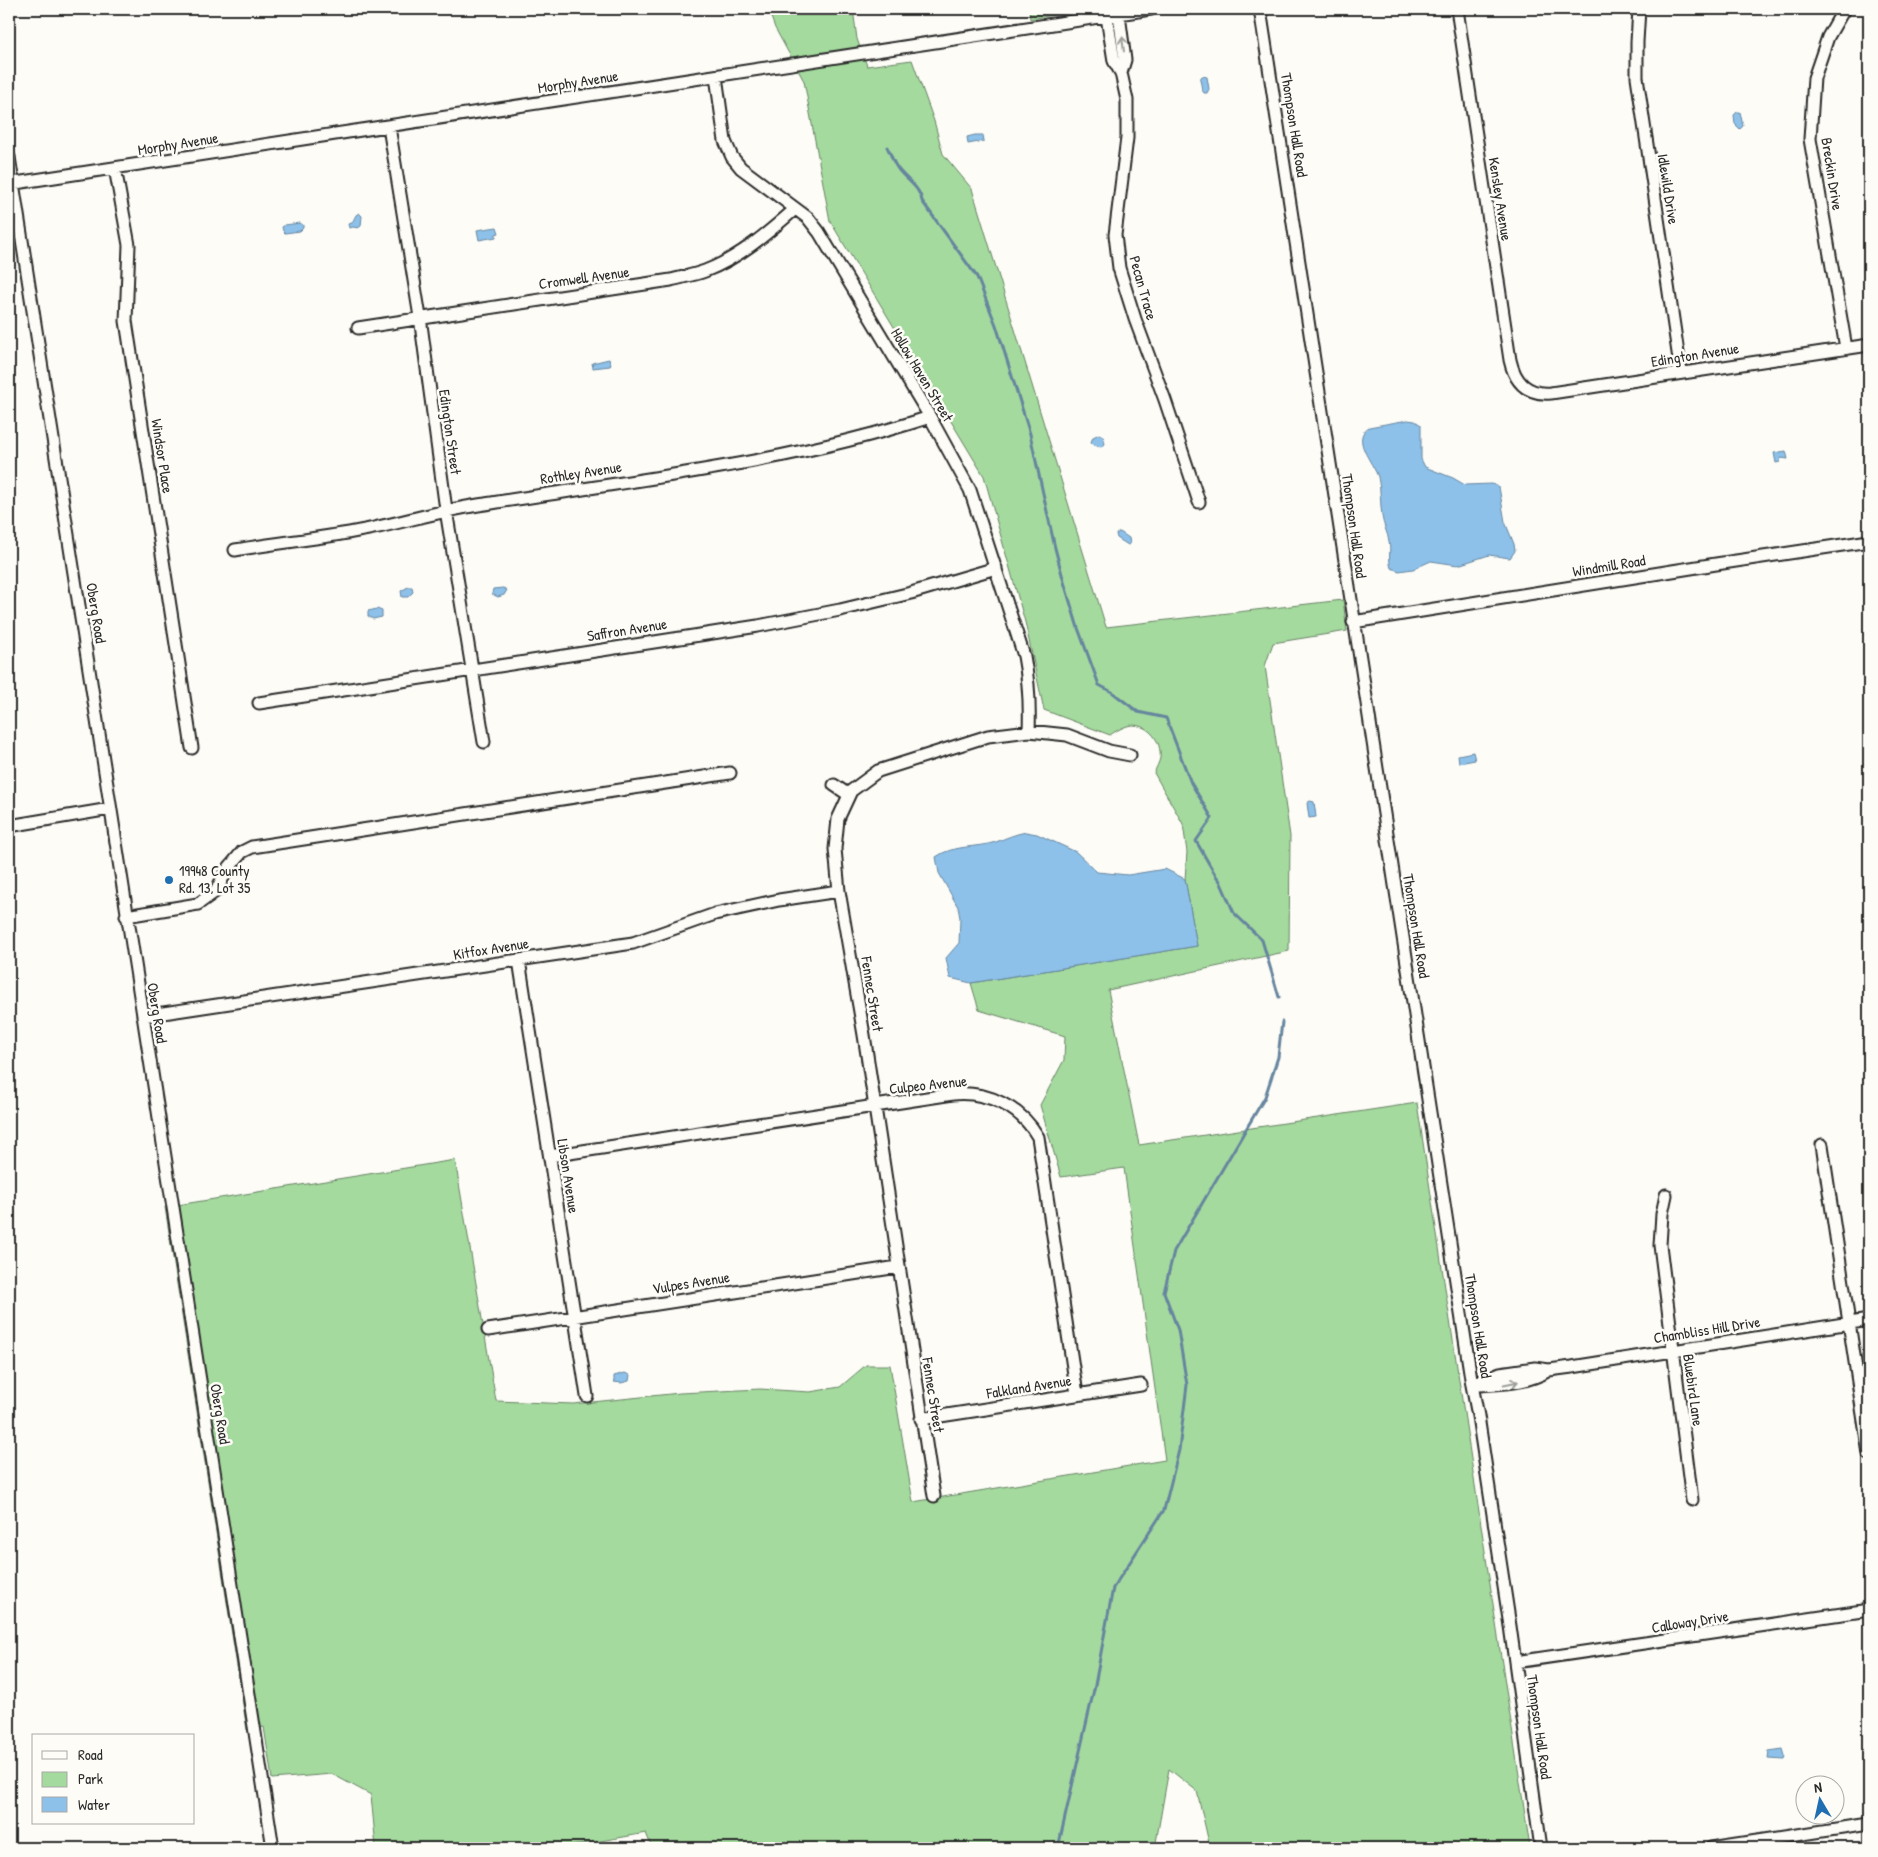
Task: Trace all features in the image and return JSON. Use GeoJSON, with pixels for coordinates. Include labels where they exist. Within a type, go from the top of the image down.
{"type":"FeatureCollection","features":[{"type":"Feature","properties":{"kind":"street","name":"Morphy Avenue"},"geometry":{"type":"LineString","coordinates":[[11,184],[1151,9]]}},
{"type":"Feature","properties":{"kind":"street","name":"Thompson Hall Road"},"geometry":{"type":"LineString","coordinates":[[1260,9],[1353,622],[1472,1385],[1480,1426],[1541,1848]]}},
{"type":"Feature","properties":{"kind":"street","name":"Kensley Avenue"},"geometry":{"type":"LineString","coordinates":[[1457,9],[1510,360],[1516,377],[1521,385],[1527,389]]}},
{"type":"Feature","properties":{"kind":"street","name":"Idlewild Drive"},"geometry":{"type":"LineString","coordinates":[[1639,9],[1637,77],[1681,373]]}},
{"type":"Feature","properties":{"kind":"street","name":"Breckin Drive"},"geometry":{"type":"LineString","coordinates":[[1844,9],[1828,37],[1814,78],[1810,139],[1846,348]]}},
{"type":"Feature","properties":{"kind":"street","name":"Pecan Trace"},"geometry":{"type":"LineString","coordinates":[[1119,15],[1125,60],[1121,73]]}},
{"type":"Feature","properties":{"kind":"street","name":"Pecan Trace"},"geometry":{"type":"LineString","coordinates":[[1107,17],[1114,61],[1121,73],[1127,100],[1127,138],[1115,235],[1119,268],[1199,502]]}},
{"type":"Feature","properties":{"kind":"street","name":"Hollow Haven Street"},"geometry":{"type":"LineString","coordinates":[[716,76],[725,141],[732,157],[741,168],[808,218],[820,232],[930,417],[970,490],[1024,656],[1029,679],[1029,731]]}},
{"type":"Feature","properties":{"kind":"street","name":"Edington Street"},"geometry":{"type":"LineString","coordinates":[[389,127],[420,317],[446,510],[484,742]]}},
{"type":"Feature","properties":{"kind":"street","name":"Oberg Road"},"geometry":{"type":"LineString","coordinates":[[9,157],[11,184],[273,1848]]}},
{"type":"Feature","properties":{"kind":"street","name":"Windsor Place"},"geometry":{"type":"LineString","coordinates":[[115,168],[129,245],[126,321],[192,748]]}},
{"type":"Feature","properties":{"kind":"street","name":"Cromwell Avenue"},"geometry":{"type":"LineString","coordinates":[[358,328],[670,280],[705,271],[737,255],[767,234],[795,209]]}},
{"type":"Feature","properties":{"kind":"street","name":"Edington Avenue"},"geometry":{"type":"LineString","coordinates":[[1527,389],[1541,394],[1551,393],[1869,345]]}},
{"type":"Feature","properties":{"kind":"street","name":"Rothley Avenue"},"geometry":{"type":"LineString","coordinates":[[235,550],[373,528],[446,510],[735,465],[854,439],[930,417]]}},
{"type":"Feature","properties":{"kind":"street","name":"Windmill Road"},"geometry":{"type":"LineString","coordinates":[[1353,622],[1869,541]]}},
{"type":"Feature","properties":{"kind":"street","name":"Saffron Avenue"},"geometry":{"type":"LineString","coordinates":[[259,703],[758,626],[840,610],[911,593],[996,568]]}},
{"type":"Feature","properties":{"kind":"street","name":"Fennec Street"},"geometry":{"type":"LineString","coordinates":[[934,1496],[839,891],[835,849],[838,819],[849,796],[861,782],[878,771],[901,762],[988,736],[1029,731],[1067,735],[1109,751],[1130,755]]}},
{"type":"Feature","properties":{"kind":"street"},"geometry":{"type":"LineString","coordinates":[[126,916],[198,904],[216,890],[227,870],[242,852],[252,847],[730,773]]}},
{"type":"Feature","properties":{"kind":"street"},"geometry":{"type":"LineString","coordinates":[[834,785],[849,796]]}},
{"type":"Feature","properties":{"kind":"street"},"geometry":{"type":"LineString","coordinates":[[9,826],[110,810]]}},
{"type":"Feature","properties":{"kind":"street","name":"Kitfox Avenue"},"geometry":{"type":"LineString","coordinates":[[142,1016],[633,943],[715,914],[779,900],[839,891]]}},
{"type":"Feature","properties":{"kind":"street","name":"Libson Avenue"},"geometry":{"type":"LineString","coordinates":[[519,960],[587,1396]]}},
{"type":"Feature","properties":{"kind":"street","name":"Culpeo Avenue"},"geometry":{"type":"LineString","coordinates":[[550,1156],[964,1093],[976,1094],[999,1102],[1023,1117],[1038,1137],[1077,1394]]}},
{"type":"Feature","properties":{"kind":"street"},"geometry":{"type":"LineString","coordinates":[[1822,1145],[1869,1454]]}},
{"type":"Feature","properties":{"kind":"street","name":"Bluebird Lane"},"geometry":{"type":"LineString","coordinates":[[1666,1195],[1662,1214],[1660,1245],[1692,1500]]}},
{"type":"Feature","properties":{"kind":"street","name":"Vulpes Avenue"},"geometry":{"type":"LineString","coordinates":[[488,1330],[898,1267]]}},
{"type":"Feature","properties":{"kind":"street","name":"Chambliss Hill Drive"},"geometry":{"type":"LineString","coordinates":[[1472,1385],[1503,1384],[1538,1377],[1549,1370],[1869,1320]]}},
{"type":"Feature","properties":{"kind":"street","name":"Falkland Avenue"},"geometry":{"type":"LineString","coordinates":[[922,1419],[1141,1385]]}},
{"type":"Feature","properties":{"kind":"street","name":"Calloway Drive"},"geometry":{"type":"LineString","coordinates":[[1515,1662],[1869,1610]]}},
{"type":"Feature","properties":{"kind":"street"},"geometry":{"type":"LineString","coordinates":[[1712,1848],[1869,1824]]}},
{"type":"Feature","properties":{"kind":"green space"},"geometry":{"type":"Polygon","coordinates":[[[768,9],[853,9],[857,39],[867,66],[912,60],[934,121],[943,154],[972,189],[1106,627],[1343,600],[1347,631],[1273,643],[1265,666],[1290,836],[1289,951],[1108,990],[1139,1145],[1417,1103],[1530,1848],[1213,1848],[1209,1843],[1197,1791],[1169,1769],[1155,1848],[652,1848],[646,1833],[561,1848],[376,1848],[371,1795],[332,1774],[272,1779],[264,1727],[247,1730],[165,1207],[455,1160],[496,1401],[573,1404],[680,1393],[760,1389],[810,1392],[840,1387],[866,1365],[890,1365],[913,1502],[1165,1460],[1124,1168],[1061,1177],[1040,1105],[1064,1060],[1065,1036],[979,1010],[971,983],[1197,946],[1185,879],[1187,852],[1183,824],[1154,773],[1160,760],[1160,752],[1157,740],[1149,731],[1132,725],[1110,735],[1044,710],[1025,622],[984,476],[830,221],[804,81],[775,28],[768,9]]]}},
{"type":"Feature","properties":{"kind":"green space"},"geometry":{"type":"Polygon","coordinates":[[[1029,9],[1090,9],[1030,19],[1029,9]]]}},
{"type":"Feature","properties":{"kind":"water"},"geometry":{"type":"Polygon","coordinates":[[[1202,76],[1207,77],[1209,89],[1207,93],[1204,93],[1202,90],[1200,79],[1202,76]]]}},
{"type":"Feature","properties":{"kind":"water"},"geometry":{"type":"Polygon","coordinates":[[[1740,112],[1743,126],[1740,129],[1735,124],[1734,115],[1740,112]]]}},
{"type":"Feature","properties":{"kind":"water"},"geometry":{"type":"Polygon","coordinates":[[[983,135],[984,141],[968,144],[967,137],[983,135]]]}},
{"type":"Feature","properties":{"kind":"water"},"geometry":{"type":"Polygon","coordinates":[[[359,213],[362,216],[361,226],[349,228],[348,224],[352,223],[359,213]]]}},
{"type":"Feature","properties":{"kind":"water"},"geometry":{"type":"Polygon","coordinates":[[[300,223],[303,225],[303,228],[300,231],[285,233],[283,231],[282,227],[285,225],[300,223]]]}},
{"type":"Feature","properties":{"kind":"water"},"geometry":{"type":"Polygon","coordinates":[[[497,227],[499,233],[496,234],[496,237],[479,240],[477,230],[497,227]]]}},
{"type":"Feature","properties":{"kind":"water"},"geometry":{"type":"Polygon","coordinates":[[[609,359],[610,366],[593,368],[592,363],[609,359]]]}},
{"type":"Feature","properties":{"kind":"water"},"geometry":{"type":"Polygon","coordinates":[[[1408,420],[1415,421],[1421,425],[1421,459],[1425,467],[1465,485],[1492,484],[1499,487],[1505,522],[1514,544],[1515,551],[1510,558],[1489,555],[1458,565],[1431,561],[1413,569],[1399,571],[1391,568],[1390,545],[1381,511],[1378,477],[1362,444],[1362,438],[1364,432],[1369,427],[1408,420]]]}},
{"type":"Feature","properties":{"kind":"water"},"geometry":{"type":"Polygon","coordinates":[[[1099,434],[1103,436],[1105,444],[1101,447],[1091,442],[1093,437],[1099,434]]]}},
{"type":"Feature","properties":{"kind":"water"},"geometry":{"type":"Polygon","coordinates":[[[1786,451],[1788,459],[1781,458],[1780,462],[1776,463],[1774,453],[1786,451]]]}},
{"type":"Feature","properties":{"kind":"water"},"geometry":{"type":"Polygon","coordinates":[[[1120,532],[1129,538],[1130,544],[1128,545],[1117,538],[1116,534],[1120,532]]]}},
{"type":"Feature","properties":{"kind":"water"},"geometry":{"type":"Polygon","coordinates":[[[412,587],[413,592],[408,597],[402,597],[401,591],[412,587]]]}},
{"type":"Feature","properties":{"kind":"water"},"geometry":{"type":"Polygon","coordinates":[[[503,588],[507,590],[504,595],[498,597],[492,594],[493,589],[503,588]]]}},
{"type":"Feature","properties":{"kind":"water"},"geometry":{"type":"Polygon","coordinates":[[[377,609],[382,611],[382,617],[373,619],[368,616],[368,611],[377,609]]]}},
{"type":"Feature","properties":{"kind":"water"},"geometry":{"type":"Polygon","coordinates":[[[1473,752],[1475,760],[1459,763],[1458,755],[1473,752]]]}},
{"type":"Feature","properties":{"kind":"water"},"geometry":{"type":"Polygon","coordinates":[[[1310,801],[1314,802],[1316,817],[1309,818],[1307,803],[1310,801]]]}},
{"type":"Feature","properties":{"kind":"water"},"geometry":{"type":"Polygon","coordinates":[[[1026,832],[1037,834],[1076,852],[1097,872],[1128,875],[1165,869],[1185,879],[1197,946],[971,983],[950,978],[946,958],[959,943],[960,918],[958,907],[939,873],[936,857],[949,850],[989,844],[1026,832]]]}},
{"type":"Feature","properties":{"kind":"water"},"geometry":{"type":"Polygon","coordinates":[[[625,1373],[630,1375],[629,1381],[614,1382],[614,1376],[625,1373]]]}},
{"type":"Feature","properties":{"kind":"water"},"geometry":{"type":"Polygon","coordinates":[[[1783,1749],[1784,1759],[1768,1758],[1769,1751],[1783,1749]]]}},
{"type":"Feature","properties":{"kind":"waterway"},"geometry":{"type":"LineString","coordinates":[[887,147],[896,167],[919,192],[922,201],[977,277],[996,325],[1030,434],[1064,582],[1078,628],[1099,685],[1112,692],[1138,712],[1166,718],[1191,783],[1212,818],[1196,841],[1220,881],[1234,913],[1262,940],[1279,997]]}},
{"type":"Feature","properties":{"kind":"waterway"},"geometry":{"type":"LineString","coordinates":[[1058,1848],[1095,1685],[1113,1588],[1164,1510],[1179,1450],[1187,1385],[1178,1330],[1164,1292],[1174,1251],[1265,1097],[1278,1057],[1282,1022]]}},
{"type":"Feature","properties":{"kind":"place","name":"19948 County Rd. 13, Lot 35"},"geometry":{"type":"Point","coordinates":[169,880]}}]}
